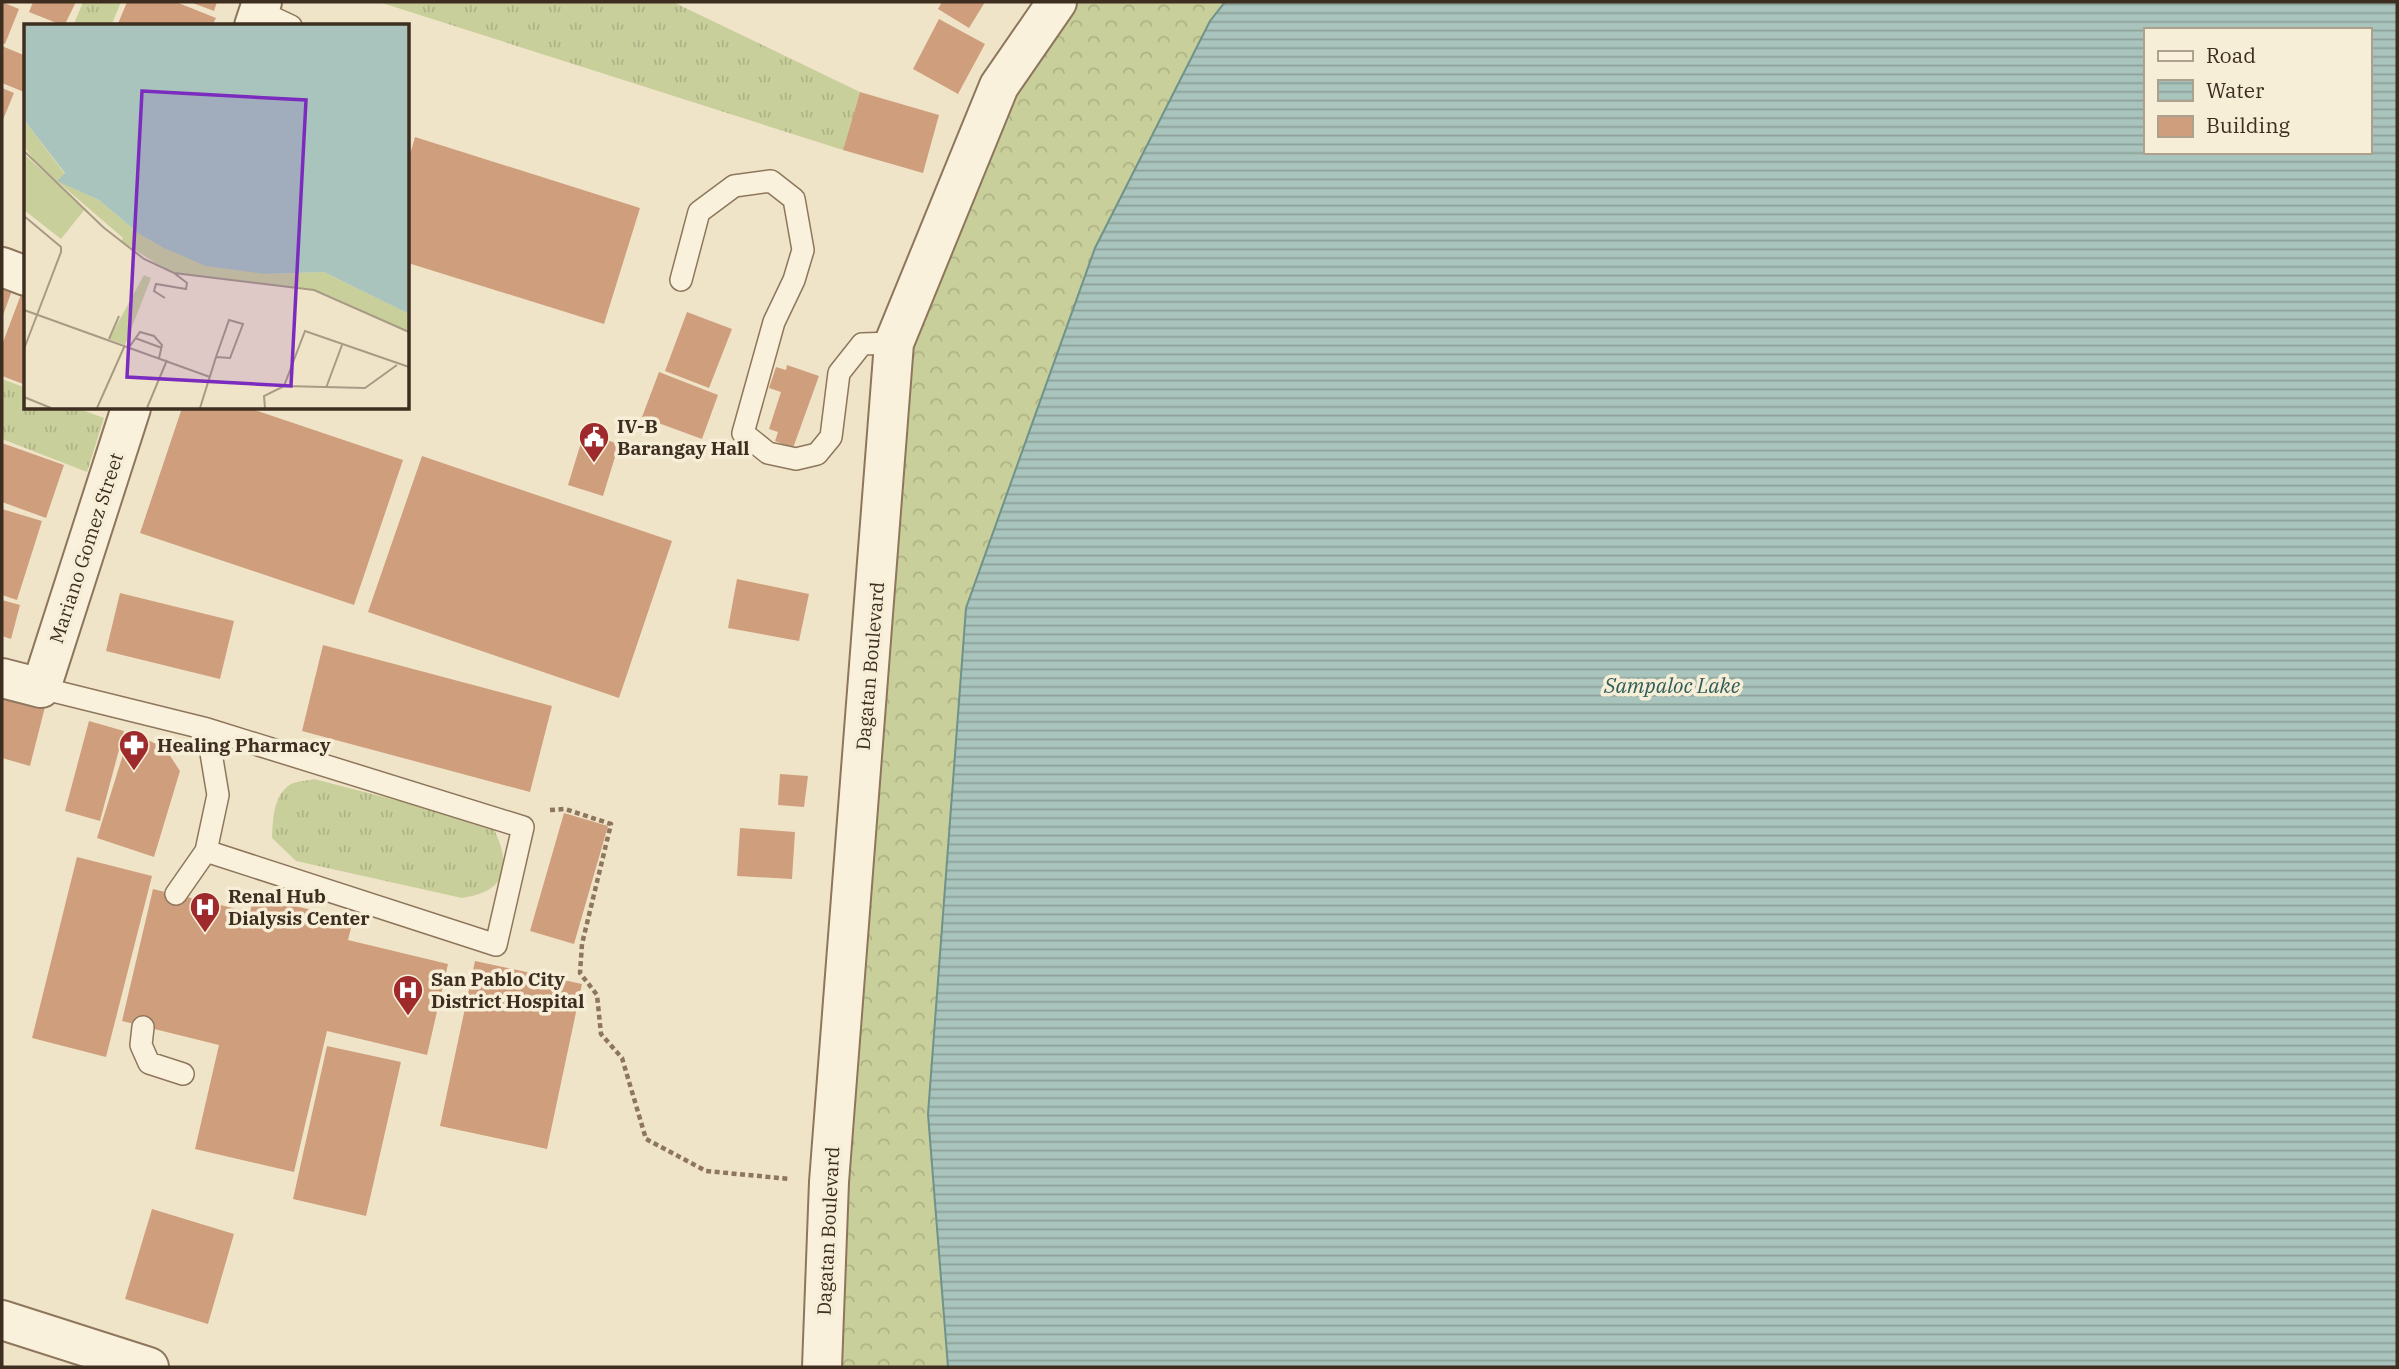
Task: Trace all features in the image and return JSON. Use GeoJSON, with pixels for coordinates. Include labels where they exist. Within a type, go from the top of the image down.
{"type":"FeatureCollection","features":[{"type":"Feature","properties":{"kind":"street","name":"Dagatan Boulevard"},"geometry":{"type":"LineString","coordinates":[[822,1367],[829,1182],[894,343],[999,86],[1057,2]]}},
{"type":"Feature","properties":{"kind":"street"},"geometry":{"type":"LineString","coordinates":[[2,267],[24,275]]}},
{"type":"Feature","properties":{"kind":"street","name":"Mariano Gomez Street"},"geometry":{"type":"LineString","coordinates":[[41,688],[130,410]]}},
{"type":"Feature","properties":{"kind":"street"},"geometry":{"type":"LineString","coordinates":[[2,678],[41,688]]}},
{"type":"Feature","properties":{"kind":"street"},"geometry":{"type":"LineString","coordinates":[[2,1320],[149,1367]]}},
{"type":"Feature","properties":{"kind":"lane"},"geometry":{"type":"LineString","coordinates":[[681,280],[699,212],[734,186],[771,181],[794,199],[803,250],[794,280],[774,322],[743,433],[768,453],[796,459],[817,454],[831,437],[839,373],[862,344],[894,343]]}},
{"type":"Feature","properties":{"kind":"lane"},"geometry":{"type":"LineString","coordinates":[[41,688],[207,729],[523,827],[496,945],[206,850]]}},
{"type":"Feature","properties":{"kind":"lane"},"geometry":{"type":"LineString","coordinates":[[176,894],[206,850],[218,796],[207,729]]}},
{"type":"Feature","properties":{"kind":"lane"},"geometry":{"type":"LineString","coordinates":[[143,1027],[142,1045],[149,1063],[183,1074]]}},
{"type":"Feature","properties":{"kind":"path"},"geometry":{"type":"LineString","coordinates":[[523,827],[541,811],[565,809],[611,824],[582,944],[580,973],[597,995],[601,1034],[622,1058],[646,1139],[706,1171],[829,1182]]}},
{"type":"Feature","properties":{"kind":"green space"},"geometry":{"type":"Polygon","coordinates":[[[83,2],[121,2],[112,24],[74,24],[83,2]]]}},
{"type":"Feature","properties":{"kind":"green space"},"geometry":{"type":"Polygon","coordinates":[[[379,2],[673,2],[860,92],[843,150],[379,2]]]}},
{"type":"Feature","properties":{"kind":"green space"},"geometry":{"type":"Polygon","coordinates":[[[1057,2],[1225,2],[1210,21],[1095,248],[928,1114],[948,1367],[822,1367],[894,343],[1057,2]]]}},
{"type":"Feature","properties":{"kind":"green space"},"geometry":{"type":"Polygon","coordinates":[[[2,379],[24,387],[24,410],[82,410],[104,418],[87,472],[2,439],[2,379]]]}},
{"type":"Feature","properties":{"kind":"green space"},"geometry":{"type":"Polygon","coordinates":[[[314,779],[493,827],[503,854],[502,874],[497,883],[489,889],[462,898],[296,861],[272,838],[275,808],[281,794],[291,784],[314,779]]]}},
{"type":"Feature","properties":{"kind":"water","name":"Sampaloc Lake"},"geometry":{"type":"Polygon","coordinates":[[[1225,2],[2397,2],[2397,1367],[948,1367],[928,1114],[966,608],[1095,248],[1210,21],[1225,2]]]}},
{"type":"Feature","properties":{"kind":"building"},"geometry":{"type":"Polygon","coordinates":[[[2,2],[19,9],[5,44],[2,43],[2,2]]]}},
{"type":"Feature","properties":{"kind":"building"},"geometry":{"type":"Polygon","coordinates":[[[33,2],[76,2],[65,24],[29,12],[33,2]]]}},
{"type":"Feature","properties":{"kind":"building"},"geometry":{"type":"Polygon","coordinates":[[[127,2],[176,2],[216,18],[213,24],[118,24],[127,2]]]}},
{"type":"Feature","properties":{"kind":"building"},"geometry":{"type":"Polygon","coordinates":[[[190,2],[217,2],[214,11],[190,2]]]}},
{"type":"Feature","properties":{"kind":"building"},"geometry":{"type":"Polygon","coordinates":[[[942,2],[985,2],[969,28],[938,9],[942,2]]]}},
{"type":"Feature","properties":{"kind":"building"},"geometry":{"type":"Polygon","coordinates":[[[939,19],[985,44],[958,94],[913,69],[939,19]]]}},
{"type":"Feature","properties":{"kind":"building"},"geometry":{"type":"Polygon","coordinates":[[[2,46],[24,55],[24,92],[2,83],[2,46]]]}},
{"type":"Feature","properties":{"kind":"building"},"geometry":{"type":"Polygon","coordinates":[[[2,88],[14,93],[2,122],[2,88]]]}},
{"type":"Feature","properties":{"kind":"building"},"geometry":{"type":"Polygon","coordinates":[[[860,92],[939,115],[923,173],[843,150],[860,92]]]}},
{"type":"Feature","properties":{"kind":"building"},"geometry":{"type":"Polygon","coordinates":[[[415,137],[640,208],[604,324],[410,264],[410,154],[415,137]]]}},
{"type":"Feature","properties":{"kind":"building"},"geometry":{"type":"Polygon","coordinates":[[[2,280],[14,285],[2,318],[2,280]]]}},
{"type":"Feature","properties":{"kind":"building"},"geometry":{"type":"Polygon","coordinates":[[[24,286],[24,384],[2,376],[2,345],[24,286]]]}},
{"type":"Feature","properties":{"kind":"building"},"geometry":{"type":"Polygon","coordinates":[[[687,312],[732,329],[709,388],[665,371],[687,312]]]}},
{"type":"Feature","properties":{"kind":"building"},"geometry":{"type":"Polygon","coordinates":[[[787,365],[819,376],[793,448],[775,441],[778,432],[769,429],[781,392],[769,388],[776,367],[786,370],[787,365]]]}},
{"type":"Feature","properties":{"kind":"building"},"geometry":{"type":"Polygon","coordinates":[[[659,372],[718,395],[702,439],[642,417],[659,372]]]}},
{"type":"Feature","properties":{"kind":"building"},"geometry":{"type":"Polygon","coordinates":[[[181,410],[255,410],[403,460],[354,605],[140,533],[181,410]]]}},
{"type":"Feature","properties":{"kind":"building","name":"IV-B Barangay Hall"},"geometry":{"type":"Polygon","coordinates":[[[584,433],[619,444],[603,496],[568,485],[584,433]]]}},
{"type":"Feature","properties":{"kind":"building"},"geometry":{"type":"Polygon","coordinates":[[[2,443],[64,465],[46,518],[2,502],[2,443]]]}},
{"type":"Feature","properties":{"kind":"building"},"geometry":{"type":"Polygon","coordinates":[[[422,456],[672,541],[619,698],[368,612],[422,456]]]}},
{"type":"Feature","properties":{"kind":"building"},"geometry":{"type":"Polygon","coordinates":[[[2,509],[42,521],[17,600],[2,595],[2,509]]]}},
{"type":"Feature","properties":{"kind":"building"},"geometry":{"type":"Polygon","coordinates":[[[737,579],[809,594],[799,641],[728,628],[737,579]]]}},
{"type":"Feature","properties":{"kind":"building"},"geometry":{"type":"Polygon","coordinates":[[[120,593],[234,621],[220,679],[106,651],[120,593]]]}},
{"type":"Feature","properties":{"kind":"building"},"geometry":{"type":"Polygon","coordinates":[[[2,600],[20,605],[11,639],[2,636],[2,600]]]}},
{"type":"Feature","properties":{"kind":"building"},"geometry":{"type":"Polygon","coordinates":[[[323,645],[552,706],[530,792],[302,731],[323,645]]]}},
{"type":"Feature","properties":{"kind":"building"},"geometry":{"type":"Polygon","coordinates":[[[2,692],[46,703],[30,766],[2,758],[2,692]]]}},
{"type":"Feature","properties":{"kind":"building"},"geometry":{"type":"Polygon","coordinates":[[[89,721],[124,731],[100,821],[65,811],[89,721]]]}},
{"type":"Feature","properties":{"kind":"building"},"geometry":{"type":"Polygon","coordinates":[[[130,732],[165,748],[180,771],[154,857],[97,838],[130,732]]]}},
{"type":"Feature","properties":{"kind":"building"},"geometry":{"type":"Polygon","coordinates":[[[780,774],[808,776],[804,807],[778,805],[780,774]]]}},
{"type":"Feature","properties":{"kind":"building"},"geometry":{"type":"Polygon","coordinates":[[[564,813],[608,826],[574,944],[530,931],[564,813]]]}},
{"type":"Feature","properties":{"kind":"building"},"geometry":{"type":"Polygon","coordinates":[[[740,828],[795,832],[792,879],[737,876],[740,828]]]}},
{"type":"Feature","properties":{"kind":"building"},"geometry":{"type":"Polygon","coordinates":[[[77,857],[152,876],[106,1057],[32,1038],[77,857]]]}},
{"type":"Feature","properties":{"kind":"building"},"geometry":{"type":"Polygon","coordinates":[[[153,889],[250,912],[254,896],[353,920],[348,940],[448,964],[427,1055],[327,1031],[294,1172],[195,1149],[219,1045],[122,1021],[153,889]]]}},
{"type":"Feature","properties":{"kind":"building"},"geometry":{"type":"Polygon","coordinates":[[[475,961],[582,984],[547,1149],[440,1126],[475,961]]]}},
{"type":"Feature","properties":{"kind":"building"},"geometry":{"type":"Polygon","coordinates":[[[327,1046],[401,1062],[366,1216],[293,1199],[327,1046]]]}},
{"type":"Feature","properties":{"kind":"building"},"geometry":{"type":"Polygon","coordinates":[[[152,1209],[234,1234],[208,1324],[125,1299],[152,1209]]]}},
{"type":"Feature","properties":{"kind":"place","name":"IV-B Barangay Hall"},"geometry":{"type":"Point","coordinates":[594,464]}},
{"type":"Feature","properties":{"kind":"place","name":"Healing Pharmacy"},"geometry":{"type":"Point","coordinates":[134,772]}},
{"type":"Feature","properties":{"kind":"place","name":"Renal Hub Dialysis Center"},"geometry":{"type":"Point","coordinates":[205,934]}},
{"type":"Feature","properties":{"kind":"place","name":"San Pablo City District Hospital"},"geometry":{"type":"Point","coordinates":[408,1017]}}]}
